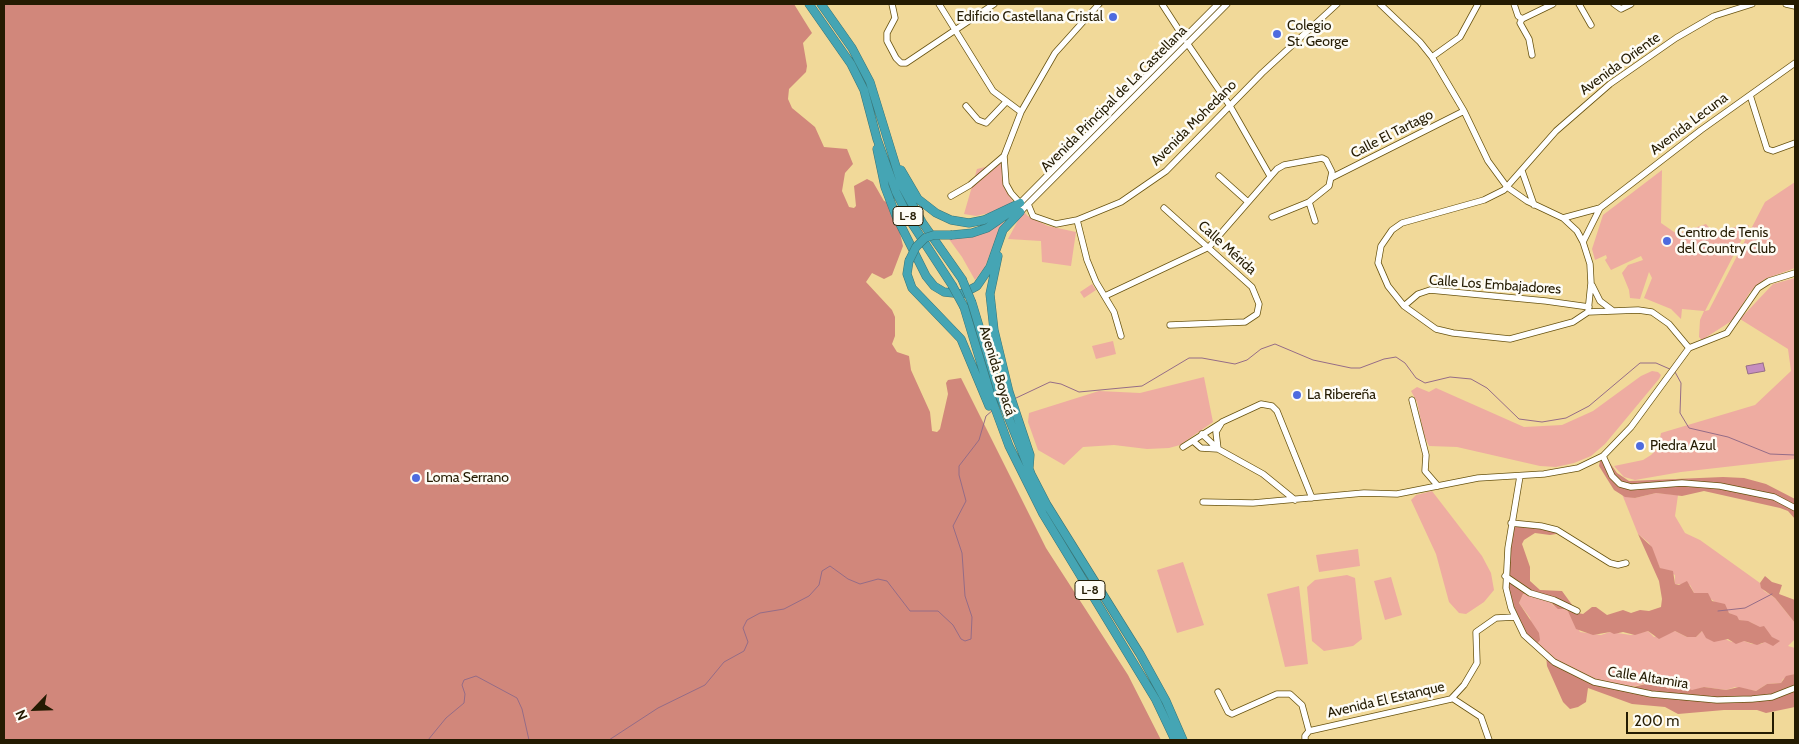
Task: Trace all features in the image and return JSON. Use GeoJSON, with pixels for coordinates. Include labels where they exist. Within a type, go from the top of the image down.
{"type":"FeatureCollection","features":[{"type":"Feature","properties":{"kind":"highway","name":"Avenida Boyacá"},"geometry":{"type":"LineString","coordinates":[[810,4],[855,72],[865,93],[877,140],[896,192],[911,222],[964,307],[990,400],[1005,439],[1043,514],[1156,700],[1175,740]]}},
{"type":"Feature","properties":{"kind":"highway","name":"Avenida Boyacá"},"geometry":{"type":"LineString","coordinates":[[821,4],[852,48],[870,82],[902,186],[922,222],[962,279],[972,303],[1000,396],[1029,470],[1047,506],[1140,654],[1166,701],[1183,740]]}},
{"type":"Feature","properties":{"kind":"highway"},"geometry":{"type":"LineString","coordinates":[[877,140],[881,173],[892,206],[926,276],[934,286],[944,292],[962,294],[977,286],[989,268],[1002,232],[1020,212]]}},
{"type":"Feature","properties":{"kind":"highway"},"geometry":{"type":"LineString","coordinates":[[894,160],[918,199],[936,213],[951,220],[971,223],[984,220],[1024,203]]}},
{"type":"Feature","properties":{"kind":"highway"},"geometry":{"type":"LineString","coordinates":[[990,400],[961,340],[912,288],[907,274],[909,261],[916,247],[925,238],[934,235],[972,233],[987,228],[1024,203]]}},
{"type":"Feature","properties":{"kind":"highway"},"geometry":{"type":"LineString","coordinates":[[1020,212],[1003,242],[990,294],[994,330],[1009,392],[1030,455],[1029,470]]}},
{"type":"Feature","properties":{"kind":"street"},"geometry":{"type":"LineString","coordinates":[[892,4],[895,18],[887,33],[887,41],[896,58],[901,63],[906,63],[994,4]]}},
{"type":"Feature","properties":{"kind":"street"},"geometry":{"type":"LineString","coordinates":[[938,4],[993,91],[1021,112]]}},
{"type":"Feature","properties":{"kind":"street"},"geometry":{"type":"LineString","coordinates":[[951,196],[970,185],[1004,156],[1021,112],[1055,53],[1099,4]]}},
{"type":"Feature","properties":{"kind":"street"},"geometry":{"type":"LineString","coordinates":[[1162,4],[1230,106],[1270,176]]}},
{"type":"Feature","properties":{"kind":"street","name":"Avenida Principal de La Castellana"},"geometry":{"type":"LineString","coordinates":[[1020,212],[1024,203],[1185,40],[1218,4]]}},
{"type":"Feature","properties":{"kind":"street","name":"Avenida Principal de La Castellana"},"geometry":{"type":"LineString","coordinates":[[1185,40],[1226,4]]}},
{"type":"Feature","properties":{"kind":"street","name":"Avenida Mohedano"},"geometry":{"type":"LineString","coordinates":[[1004,156],[1006,184],[1011,193],[1024,203],[1031,214],[1041,220],[1056,224],[1077,220],[1121,202],[1166,171],[1230,106],[1337,4]]}},
{"type":"Feature","properties":{"kind":"street"},"geometry":{"type":"LineString","coordinates":[[1380,4],[1420,42],[1432,57],[1464,111],[1488,161],[1507,187],[1534,205],[1563,218],[1574,227],[1583,242],[1590,264],[1589,310],[1638,310],[1652,312],[1669,324],[1689,348]]}},
{"type":"Feature","properties":{"kind":"street"},"geometry":{"type":"LineString","coordinates":[[1432,57],[1460,37],[1478,4]]}},
{"type":"Feature","properties":{"kind":"street"},"geometry":{"type":"LineString","coordinates":[[1514,4],[1518,16],[1522,19]]}},
{"type":"Feature","properties":{"kind":"street"},"geometry":{"type":"LineString","coordinates":[[1522,19],[1553,4]]}},
{"type":"Feature","properties":{"kind":"street"},"geometry":{"type":"LineString","coordinates":[[1579,4],[1591,25]]}},
{"type":"Feature","properties":{"kind":"street"},"geometry":{"type":"LineString","coordinates":[[1614,4],[1621,9],[1632,4]]}},
{"type":"Feature","properties":{"kind":"street","name":"Avenida Oriente"},"geometry":{"type":"LineString","coordinates":[[1589,310],[1580,319],[1518,337],[1500,338],[1453,333],[1436,328],[1404,306],[1388,286],[1378,263],[1381,246],[1392,230],[1408,220],[1484,200],[1507,187],[1556,131],[1610,84],[1676,38],[1714,16],[1752,4]]}},
{"type":"Feature","properties":{"kind":"street"},"geometry":{"type":"LineString","coordinates":[[1786,4],[1795,6]]}},
{"type":"Feature","properties":{"kind":"street"},"geometry":{"type":"LineString","coordinates":[[1522,19],[1520,23],[1529,39],[1532,55]]}},
{"type":"Feature","properties":{"kind":"street","name":"Avenida Lecuna"},"geometry":{"type":"LineString","coordinates":[[1563,218],[1600,208],[1795,63]]}},
{"type":"Feature","properties":{"kind":"street"},"geometry":{"type":"LineString","coordinates":[[1750,95],[1766,149],[1773,151],[1795,143]]}},
{"type":"Feature","properties":{"kind":"street"},"geometry":{"type":"LineString","coordinates":[[966,106],[978,120],[986,123],[1006,102]]}},
{"type":"Feature","properties":{"kind":"street","name":"Calle El Tartago"},"geometry":{"type":"LineString","coordinates":[[1309,202],[1325,189],[1332,178],[1464,111]]}},
{"type":"Feature","properties":{"kind":"street"},"geometry":{"type":"LineString","coordinates":[[1105,296],[1209,247],[1270,176],[1284,165],[1322,158],[1330,165],[1332,178]]}},
{"type":"Feature","properties":{"kind":"street"},"geometry":{"type":"LineString","coordinates":[[1522,171],[1534,205]]}},
{"type":"Feature","properties":{"kind":"street"},"geometry":{"type":"LineString","coordinates":[[1219,176],[1248,202]]}},
{"type":"Feature","properties":{"kind":"street"},"geometry":{"type":"LineString","coordinates":[[1272,217],[1309,202],[1315,221]]}},
{"type":"Feature","properties":{"kind":"street","name":"Calle Mérida"},"geometry":{"type":"LineString","coordinates":[[1164,208],[1252,287],[1259,304],[1257,314],[1245,322],[1170,325]]}},
{"type":"Feature","properties":{"kind":"street","name":"Avenida Lecuna"},"geometry":{"type":"LineString","coordinates":[[1583,242],[1600,208]]}},
{"type":"Feature","properties":{"kind":"street"},"geometry":{"type":"LineString","coordinates":[[1077,220],[1087,260],[1096,282],[1114,312],[1122,336]]}},
{"type":"Feature","properties":{"kind":"street"},"geometry":{"type":"LineString","coordinates":[[1203,502],[1246,504],[1364,493],[1397,494],[1478,478],[1564,472],[1578,468],[1603,456],[1631,427],[1689,348],[1727,333],[1761,286],[1795,273]]}},
{"type":"Feature","properties":{"kind":"street"},"geometry":{"type":"LineString","coordinates":[[1591,284],[1600,301],[1612,310]]}},
{"type":"Feature","properties":{"kind":"street","name":"Calle Los Embajadores"},"geometry":{"type":"LineString","coordinates":[[1404,306],[1418,294],[1430,290],[1589,310]]}},
{"type":"Feature","properties":{"kind":"street"},"geometry":{"type":"LineString","coordinates":[[1412,400],[1426,455],[1425,482],[1422,490]]}},
{"type":"Feature","properties":{"kind":"street"},"geometry":{"type":"LineString","coordinates":[[1183,448],[1222,422],[1261,404],[1272,406],[1277,411],[1312,498]]}},
{"type":"Feature","properties":{"kind":"street"},"geometry":{"type":"LineString","coordinates":[[1218,449],[1216,432],[1222,422]]}},
{"type":"Feature","properties":{"kind":"street"},"geometry":{"type":"LineString","coordinates":[[1202,434],[1218,449],[1263,474],[1295,500]]}},
{"type":"Feature","properties":{"kind":"street"},"geometry":{"type":"LineString","coordinates":[[1193,440],[1201,448],[1218,449]]}},
{"type":"Feature","properties":{"kind":"street"},"geometry":{"type":"LineString","coordinates":[[1603,456],[1612,476],[1620,484],[1631,487],[1682,483],[1720,486],[1774,497],[1795,508]]}},
{"type":"Feature","properties":{"kind":"street"},"geometry":{"type":"LineString","coordinates":[[1425,471],[1438,486]]}},
{"type":"Feature","properties":{"kind":"street","name":"Calle Altamira"},"geometry":{"type":"LineString","coordinates":[[1520,476],[1511,523],[1505,576],[1508,596],[1524,635],[1554,662],[1594,682],[1619,689],[1717,700],[1772,697],[1795,688]]}},
{"type":"Feature","properties":{"kind":"street"},"geometry":{"type":"LineString","coordinates":[[1511,523],[1541,526],[1557,530],[1610,563],[1618,565],[1626,563]]}},
{"type":"Feature","properties":{"kind":"street"},"geometry":{"type":"LineString","coordinates":[[1505,576],[1530,592],[1577,611]]}},
{"type":"Feature","properties":{"kind":"street","name":"Avenida El Estanque"},"geometry":{"type":"LineString","coordinates":[[1309,731],[1446,702],[1464,685],[1476,663],[1476,632],[1496,618],[1515,617]]}},
{"type":"Feature","properties":{"kind":"street"},"geometry":{"type":"LineString","coordinates":[[1218,692],[1228,712],[1232,714],[1277,694],[1290,694],[1302,705],[1309,731],[1305,736],[1305,740]]}},
{"type":"Feature","properties":{"kind":"street"},"geometry":{"type":"LineString","coordinates":[[1452,698],[1480,717],[1489,740]]}},
{"type":"Feature","properties":{"kind":"shaded area"},"geometry":{"type":"Polygon","coordinates":[[[4,4],[794,4],[812,33],[803,43],[807,66],[806,72],[789,89],[788,99],[792,108],[815,127],[824,147],[847,149],[853,164],[845,173],[842,191],[849,207],[854,208],[856,206],[854,186],[867,179],[873,182],[884,201],[896,205],[902,215],[900,233],[903,246],[892,275],[884,279],[872,273],[866,282],[892,310],[895,317],[895,336],[892,344],[897,352],[909,356],[911,370],[930,412],[932,431],[937,432],[940,429],[948,394],[946,383],[948,380],[961,378],[1046,548],[1128,675],[1161,740],[4,740],[4,4]]]}},
{"type":"Feature","properties":{"kind":"shaded area"},"geometry":{"type":"Polygon","coordinates":[[[1002,163],[1007,190],[1013,202],[998,211],[976,216],[964,214],[977,169],[1002,163]]]}},
{"type":"Feature","properties":{"kind":"shaded area","name":"Centro de Tenis del Country Club"},"geometry":{"type":"Polygon","coordinates":[[[1662,170],[1661,223],[1677,234],[1706,224],[1712,231],[1749,225],[1705,311],[1709,310],[1765,202],[1795,182],[1795,268],[1765,279],[1750,292],[1733,320],[1702,340],[1699,337],[1700,320],[1704,311],[1682,309],[1681,319],[1671,309],[1644,298],[1652,278],[1649,272],[1640,299],[1630,298],[1622,273],[1628,265],[1643,260],[1641,256],[1611,270],[1605,260],[1607,258],[1606,255],[1595,260],[1592,249],[1603,215],[1662,170]]]}},
{"type":"Feature","properties":{"kind":"shaded area"},"geometry":{"type":"Polygon","coordinates":[[[1023,211],[1028,216],[1048,226],[1076,232],[1071,266],[1042,262],[1041,241],[1008,239],[1023,211]]]}},
{"type":"Feature","properties":{"kind":"shaded area"},"geometry":{"type":"Polygon","coordinates":[[[1004,222],[985,267],[975,280],[962,257],[946,235],[994,227],[1004,222]]]}},
{"type":"Feature","properties":{"kind":"shaded area"},"geometry":{"type":"Polygon","coordinates":[[[1795,278],[1795,459],[1681,472],[1635,480],[1624,477],[1614,466],[1643,460],[1651,455],[1658,448],[1661,433],[1755,405],[1791,371],[1788,349],[1740,319],[1773,284],[1795,278]]]}},
{"type":"Feature","properties":{"kind":"shaded area"},"geometry":{"type":"Polygon","coordinates":[[[1092,284],[1096,290],[1084,298],[1080,292],[1092,284]]]}},
{"type":"Feature","properties":{"kind":"shaded area"},"geometry":{"type":"Polygon","coordinates":[[[1113,341],[1116,354],[1096,359],[1092,346],[1113,341]]]}},
{"type":"Feature","properties":{"kind":"shaded area"},"geometry":{"type":"Polygon","coordinates":[[[1763,363],[1765,371],[1748,374],[1746,366],[1763,363]]]}},
{"type":"Feature","properties":{"kind":"shaded area"},"geometry":{"type":"Polygon","coordinates":[[[1652,371],[1658,372],[1661,375],[1659,379],[1605,444],[1591,456],[1574,463],[1556,467],[1540,466],[1457,447],[1429,446],[1424,435],[1417,402],[1411,391],[1417,387],[1429,392],[1436,388],[1524,427],[1562,425],[1593,411],[1641,376],[1652,371]]]}},
{"type":"Feature","properties":{"kind":"shaded area"},"geometry":{"type":"Polygon","coordinates":[[[1204,377],[1213,422],[1180,445],[1169,448],[1147,449],[1114,445],[1083,447],[1064,465],[1038,450],[1028,422],[1029,413],[1099,391],[1140,393],[1204,377]]]}},
{"type":"Feature","properties":{"kind":"shaded area"},"geometry":{"type":"Polygon","coordinates":[[[1607,459],[1617,473],[1629,481],[1723,477],[1744,478],[1766,484],[1795,499],[1795,519],[1788,511],[1780,508],[1704,491],[1682,496],[1656,493],[1635,498],[1625,497],[1614,490],[1599,466],[1600,461],[1607,459]]]}},
{"type":"Feature","properties":{"kind":"shaded area"},"geometry":{"type":"Polygon","coordinates":[[[1432,491],[1482,556],[1491,573],[1494,590],[1484,602],[1466,614],[1459,613],[1449,602],[1436,554],[1411,500],[1416,495],[1432,491]]]}},
{"type":"Feature","properties":{"kind":"shaded area"},"geometry":{"type":"Polygon","coordinates":[[[1656,493],[1678,495],[1675,516],[1685,533],[1700,540],[1760,583],[1764,591],[1775,598],[1795,623],[1795,639],[1788,646],[1795,648],[1795,674],[1783,679],[1781,683],[1767,684],[1756,691],[1735,687],[1726,690],[1704,687],[1692,691],[1680,686],[1668,689],[1664,685],[1650,683],[1619,689],[1572,672],[1535,646],[1530,618],[1519,603],[1523,594],[1527,593],[1548,600],[1554,606],[1567,609],[1580,632],[1601,635],[1610,632],[1631,635],[1648,631],[1654,637],[1675,631],[1687,637],[1696,637],[1703,630],[1732,642],[1744,641],[1752,644],[1761,644],[1772,637],[1752,623],[1739,620],[1703,593],[1694,593],[1690,585],[1675,584],[1675,575],[1660,568],[1649,543],[1638,534],[1622,494],[1635,498],[1656,493]]]}},
{"type":"Feature","properties":{"kind":"shaded area"},"geometry":{"type":"Polygon","coordinates":[[[1511,523],[1557,530],[1556,534],[1535,533],[1524,540],[1522,544],[1530,567],[1530,581],[1540,590],[1562,591],[1578,613],[1583,614],[1592,607],[1596,607],[1607,615],[1623,610],[1631,613],[1640,610],[1649,611],[1661,607],[1662,599],[1659,581],[1638,534],[1652,547],[1660,568],[1673,571],[1675,584],[1679,585],[1687,581],[1694,593],[1708,593],[1712,601],[1725,604],[1729,613],[1737,616],[1739,620],[1748,621],[1760,627],[1764,626],[1772,637],[1780,641],[1773,646],[1765,642],[1757,645],[1744,641],[1736,644],[1728,639],[1714,642],[1706,638],[1702,631],[1696,637],[1687,637],[1675,631],[1659,639],[1648,631],[1635,635],[1623,632],[1614,634],[1610,632],[1593,635],[1576,629],[1567,609],[1558,609],[1548,600],[1527,593],[1523,594],[1519,603],[1539,633],[1540,640],[1535,646],[1524,635],[1508,596],[1511,523]]]}},
{"type":"Feature","properties":{"kind":"shaded area"},"geometry":{"type":"Polygon","coordinates":[[[1358,549],[1360,566],[1319,572],[1316,555],[1358,549]]]}},
{"type":"Feature","properties":{"kind":"shaded area"},"geometry":{"type":"Polygon","coordinates":[[[1183,562],[1204,625],[1177,633],[1157,570],[1183,562]]]}},
{"type":"Feature","properties":{"kind":"shaded area"},"geometry":{"type":"Polygon","coordinates":[[[1347,575],[1355,578],[1362,639],[1353,646],[1324,651],[1312,641],[1307,587],[1315,580],[1347,575]]]}},
{"type":"Feature","properties":{"kind":"shaded area"},"geometry":{"type":"Polygon","coordinates":[[[1765,576],[1772,582],[1782,585],[1779,594],[1795,600],[1795,623],[1775,598],[1761,588],[1760,583],[1765,576]]]}},
{"type":"Feature","properties":{"kind":"shaded area"},"geometry":{"type":"Polygon","coordinates":[[[1391,577],[1402,615],[1385,620],[1374,581],[1391,577]]]}},
{"type":"Feature","properties":{"kind":"shaded area"},"geometry":{"type":"Polygon","coordinates":[[[1299,586],[1308,664],[1285,667],[1267,594],[1299,586]]]}},
{"type":"Feature","properties":{"kind":"shaded area"},"geometry":{"type":"Polygon","coordinates":[[[1546,655],[1594,682],[1629,688],[1650,683],[1664,685],[1668,689],[1680,686],[1692,690],[1704,687],[1726,690],[1739,687],[1756,691],[1767,684],[1781,683],[1786,676],[1795,674],[1795,707],[1766,713],[1757,710],[1724,710],[1678,714],[1665,707],[1632,704],[1588,688],[1586,702],[1570,709],[1563,702],[1547,666],[1546,655]]]}},
{"type":"Feature","properties":{"kind":"waterway"},"geometry":{"type":"LineString","coordinates":[[1014,399],[1050,382],[1061,384],[1079,392],[1142,386],[1189,358],[1202,358],[1235,364],[1247,360],[1261,349],[1275,344],[1313,360],[1351,368],[1360,368],[1384,359],[1396,357],[1405,363],[1416,378],[1425,383],[1450,377],[1471,379],[1487,388],[1519,419],[1542,422],[1566,418],[1589,406],[1640,363],[1656,363],[1672,370]]}},
{"type":"Feature","properties":{"kind":"waterway"},"geometry":{"type":"LineString","coordinates":[[1675,372],[1681,383],[1680,413],[1689,428],[1728,437],[1770,454],[1795,455]]}},
{"type":"Feature","properties":{"kind":"waterway"},"geometry":{"type":"LineString","coordinates":[[609,740],[658,708],[705,685],[724,662],[744,651],[748,642],[743,628],[747,620],[760,613],[784,609],[809,596],[819,585],[822,571],[830,566],[848,579],[860,584],[878,579],[887,581],[910,611],[938,611],[953,625],[961,639],[965,641],[971,639],[972,617],[965,596],[962,553],[953,526],[966,501],[959,475],[959,466],[979,440],[986,416],[993,410]]}},
{"type":"Feature","properties":{"kind":"waterway"},"geometry":{"type":"LineString","coordinates":[[1718,611],[1745,608],[1772,594]]}},
{"type":"Feature","properties":{"kind":"waterway"},"geometry":{"type":"LineString","coordinates":[[428,740],[446,718],[464,703],[465,694],[462,685],[464,680],[476,676],[517,698],[522,709],[529,740]]}},
{"type":"Feature","properties":{"kind":"place","name":"Edificio Castellana Cristal"},"geometry":{"type":"Point","coordinates":[1113,17]}},
{"type":"Feature","properties":{"kind":"place","name":"Colegio St. George"},"geometry":{"type":"Point","coordinates":[1277,34]}},
{"type":"Feature","properties":{"kind":"place","name":"Centro de Tenis del Country Club"},"geometry":{"type":"Point","coordinates":[1667,241]}},
{"type":"Feature","properties":{"kind":"place","name":"La Ribereña"},"geometry":{"type":"Point","coordinates":[1297,395]}},
{"type":"Feature","properties":{"kind":"place","name":"Piedra Azul"},"geometry":{"type":"Point","coordinates":[1640,446]}},
{"type":"Feature","properties":{"kind":"place","name":"Loma Serrano"},"geometry":{"type":"Point","coordinates":[416,478]}}]}
